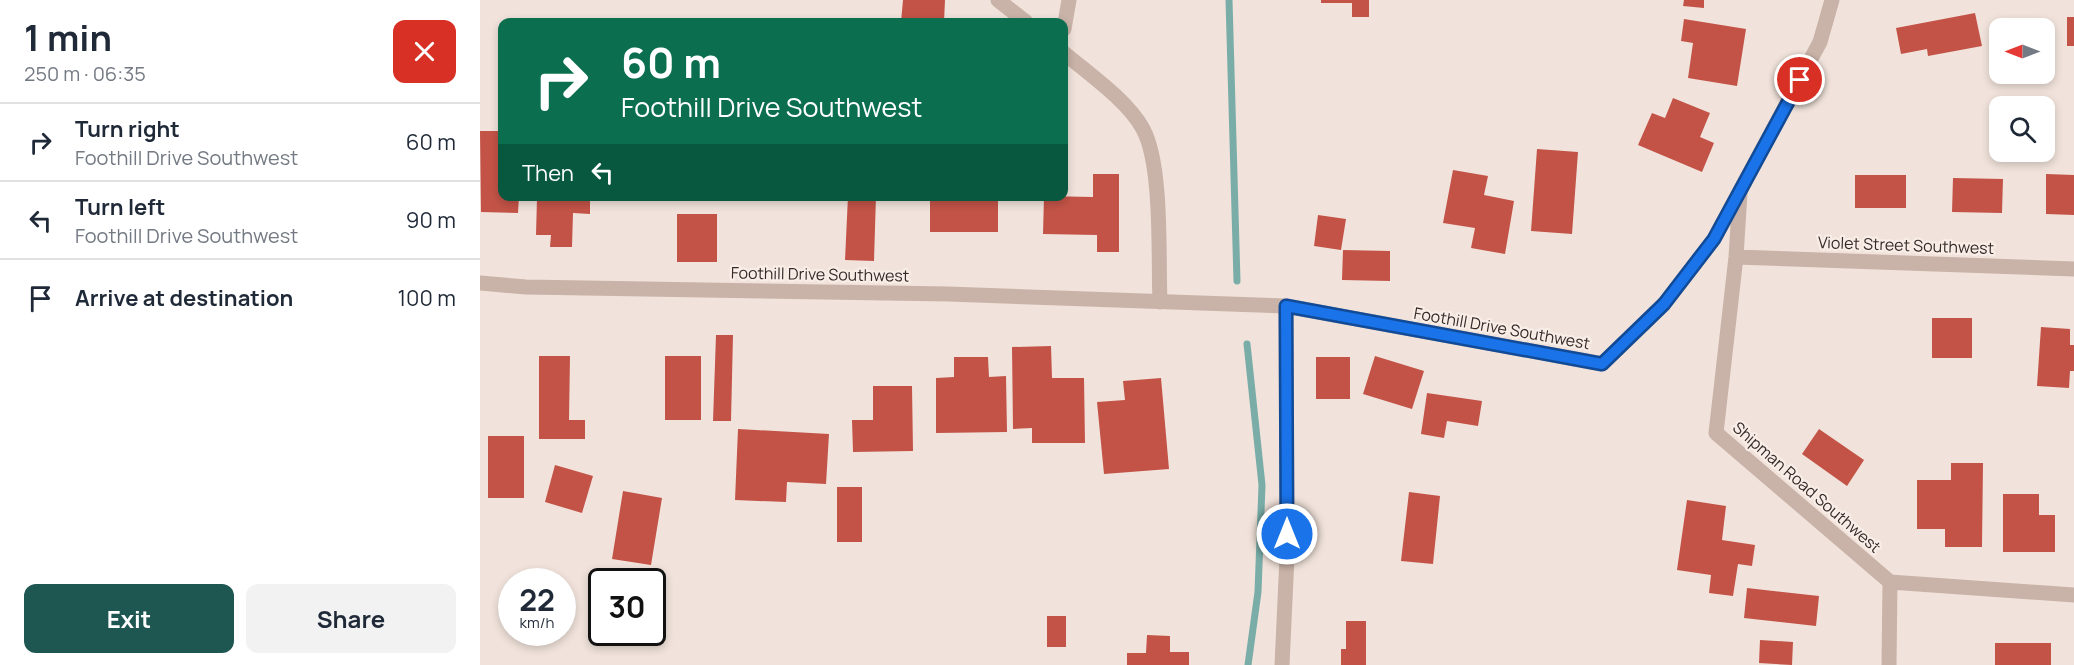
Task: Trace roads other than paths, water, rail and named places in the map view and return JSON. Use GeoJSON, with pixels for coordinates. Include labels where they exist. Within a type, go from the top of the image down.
{"type":"FeatureCollection","features":[{"type":"Feature","properties":{"kind":"street"},"geometry":{"type":"LineString","coordinates":[[998,0],[1021,18]]}},
{"type":"Feature","properties":{"kind":"street"},"geometry":{"type":"LineString","coordinates":[[1066,18],[1069,0]]}},
{"type":"Feature","properties":{"kind":"street","name":"Foothill Drive Southwest"},"geometry":{"type":"LineString","coordinates":[[480,283],[526,287],[948,294],[1286,306],[1602,364],[1664,304],[1714,239],[1820,42],[1832,0]]}},
{"type":"Feature","properties":{"kind":"street"},"geometry":{"type":"LineString","coordinates":[[1068,56],[1110,91],[1143,128],[1155,162],[1160,302]]}},
{"type":"Feature","properties":{"kind":"street","name":"Shipman Road Southwest"},"geometry":{"type":"LineString","coordinates":[[1740,193],[1736,257],[1716,433],[1890,582]]}},
{"type":"Feature","properties":{"kind":"street","name":"Violet Street Southwest"},"geometry":{"type":"LineString","coordinates":[[1736,257],[2074,269]]}},
{"type":"Feature","properties":{"kind":"street"},"geometry":{"type":"LineString","coordinates":[[1282,665],[1287,557],[1286,306]]}},
{"type":"Feature","properties":{"kind":"street"},"geometry":{"type":"LineString","coordinates":[[1889,665],[1890,582],[2074,595]]}},
{"type":"Feature","properties":{"kind":"waterway"},"geometry":{"type":"LineString","coordinates":[[1229,0],[1237,281]]}},
{"type":"Feature","properties":{"kind":"waterway"},"geometry":{"type":"LineString","coordinates":[[1247,344],[1262,485],[1258,592],[1248,665]]}}]}
